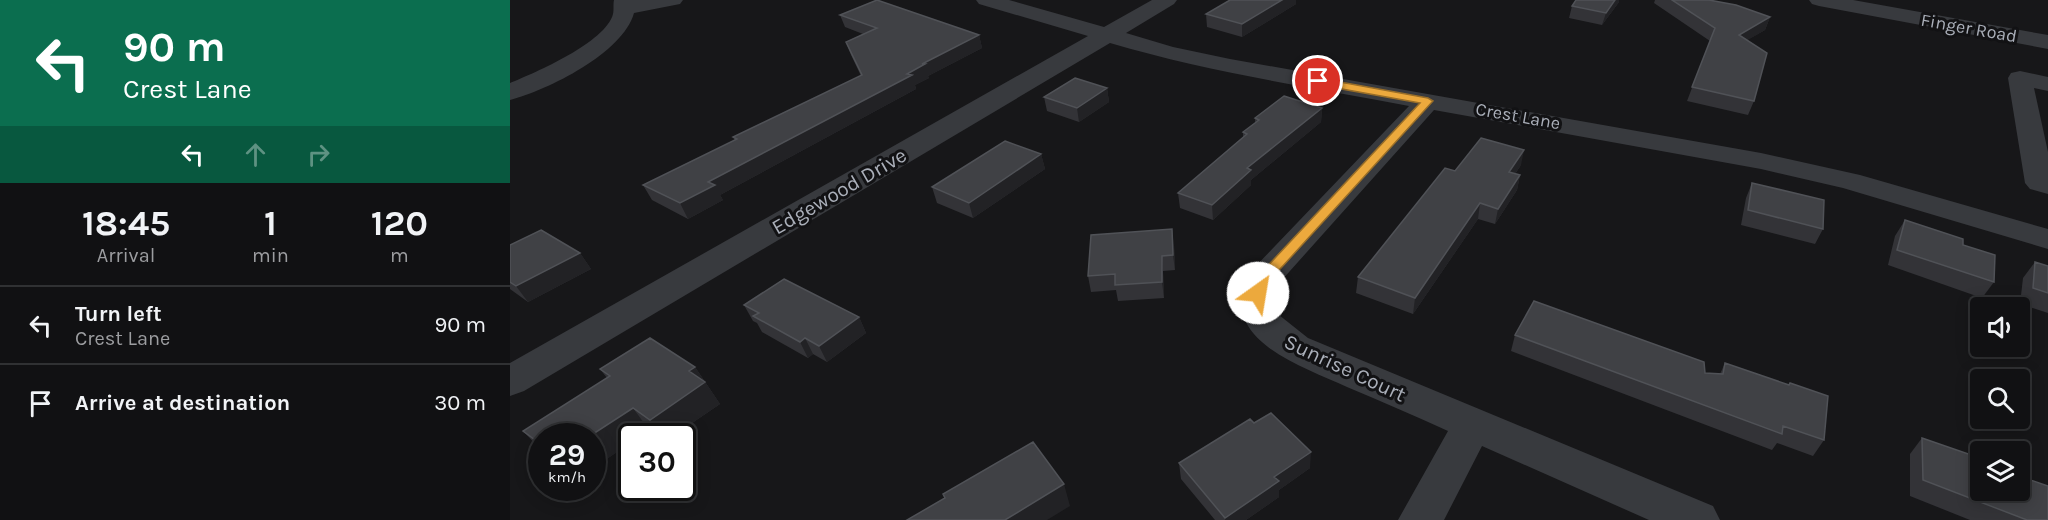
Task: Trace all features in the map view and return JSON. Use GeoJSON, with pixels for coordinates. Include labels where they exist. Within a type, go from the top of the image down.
{"type":"FeatureCollection","features":[{"type":"Feature","properties":{"kind":"street"},"geometry":{"type":"LineString","coordinates":[[510,92],[592,50],[611,35],[622,22],[625,4],[674,0]]}},
{"type":"Feature","properties":{"kind":"street","name":"Crest Lane"},"geometry":{"type":"LineString","coordinates":[[986,0],[1106,35],[1230,66],[1761,161],[1882,190],[2048,239]]}},
{"type":"Feature","properties":{"kind":"street","name":"Edgewood Drive"},"geometry":{"type":"LineString","coordinates":[[510,381],[1167,0]]}},
{"type":"Feature","properties":{"kind":"street","name":"Finger Road"},"geometry":{"type":"LineString","coordinates":[[1819,0],[2048,42]]}},
{"type":"Feature","properties":{"kind":"street"},"geometry":{"type":"LineString","coordinates":[[2048,84],[2020,78],[2040,183],[2048,185]]}},
{"type":"Feature","properties":{"kind":"street","name":"Sunrise Court"},"geometry":{"type":"LineString","coordinates":[[1428,101],[1265,277],[1258,293],[1257,304],[1264,324],[1275,336],[1294,348],[1697,520]]}},
{"type":"Feature","properties":{"kind":"street"},"geometry":{"type":"LineString","coordinates":[[1420,520],[1473,425]]}},
{"type":"Feature","properties":{"kind":"building"},"geometry":{"type":"Polygon","coordinates":[[[877,0],[979,35],[907,74],[912,75],[708,182],[715,185],[680,203],[643,185],[737,139],[733,137],[862,75],[846,42],[877,28],[840,15],[877,0]]]}},
{"type":"Feature","properties":{"kind":"building"},"geometry":{"type":"Polygon","coordinates":[[[1230,0],[1282,0],[1242,24],[1206,14],[1230,0]]]}},
{"type":"Feature","properties":{"kind":"building"},"geometry":{"type":"Polygon","coordinates":[[[1576,0],[1615,0],[1606,13],[1572,6],[1576,0]]]}},
{"type":"Feature","properties":{"kind":"building"},"geometry":{"type":"Polygon","coordinates":[[[1672,0],[1709,0],[1736,5],[1770,17],[1739,35],[1767,53],[1754,101],[1692,87],[1715,28],[1672,0]]]}},
{"type":"Feature","properties":{"kind":"building"},"geometry":{"type":"Polygon","coordinates":[[[1075,78],[1107,88],[1077,108],[1044,97],[1075,78]]]}},
{"type":"Feature","properties":{"kind":"building"},"geometry":{"type":"Polygon","coordinates":[[[1284,96],[1322,108],[1247,168],[1251,170],[1212,205],[1178,193],[1247,134],[1243,132],[1259,120],[1255,118],[1284,96]]]}},
{"type":"Feature","properties":{"kind":"building"},"geometry":{"type":"Polygon","coordinates":[[[1481,138],[1524,150],[1509,172],[1520,175],[1498,209],[1480,203],[1415,298],[1358,277],[1445,168],[1455,171],[1481,138]]]}},
{"type":"Feature","properties":{"kind":"building"},"geometry":{"type":"Polygon","coordinates":[[[1005,141],[1041,154],[969,203],[932,187],[1005,141]]]}},
{"type":"Feature","properties":{"kind":"building"},"geometry":{"type":"Polygon","coordinates":[[[1752,183],[1824,200],[1823,229],[1748,210],[1752,183]]]}},
{"type":"Feature","properties":{"kind":"building"},"geometry":{"type":"Polygon","coordinates":[[[1905,220],[1963,239],[1963,245],[1995,255],[1994,282],[1897,250],[1905,220]]]}},
{"type":"Feature","properties":{"kind":"building"},"geometry":{"type":"Polygon","coordinates":[[[1172,229],[1173,255],[1162,256],[1162,282],[1115,285],[1115,274],[1088,276],[1091,235],[1172,229]]]}},
{"type":"Feature","properties":{"kind":"building"},"geometry":{"type":"Polygon","coordinates":[[[541,230],[580,253],[516,286],[510,282],[510,245],[541,230]]]}},
{"type":"Feature","properties":{"kind":"building"},"geometry":{"type":"Polygon","coordinates":[[[2035,262],[2048,266],[2048,293],[2033,288],[2035,262]]]}},
{"type":"Feature","properties":{"kind":"building"},"geometry":{"type":"Polygon","coordinates":[[[784,279],[859,317],[819,346],[805,338],[800,342],[753,316],[759,313],[744,305],[784,279]]]}},
{"type":"Feature","properties":{"kind":"building"},"geometry":{"type":"Polygon","coordinates":[[[1534,301],[1704,362],[1705,373],[1723,374],[1725,363],[1828,396],[1824,440],[1783,426],[1782,434],[1515,335],[1534,301]]]}},
{"type":"Feature","properties":{"kind":"building"},"geometry":{"type":"Polygon","coordinates":[[[650,338],[695,367],[689,371],[705,382],[650,420],[633,408],[606,426],[606,423],[536,423],[610,376],[600,369],[650,338]]]}},
{"type":"Feature","properties":{"kind":"building"},"geometry":{"type":"Polygon","coordinates":[[[1271,413],[1311,452],[1274,477],[1279,481],[1225,518],[1179,463],[1250,419],[1254,423],[1271,413]]]}},
{"type":"Feature","properties":{"kind":"building"},"geometry":{"type":"Polygon","coordinates":[[[1922,438],[1970,455],[1970,498],[1923,480],[1922,438]]]}},
{"type":"Feature","properties":{"kind":"building"},"geometry":{"type":"Polygon","coordinates":[[[1033,442],[1064,484],[1005,520],[907,520],[945,498],[943,494],[1033,442]]]}},
{"type":"Feature","properties":{"kind":"building"},"geometry":{"type":"Polygon","coordinates":[[[2030,480],[2048,486],[2048,520],[2027,520],[1978,501],[2030,501],[2030,480]]]}},
{"type":"Feature","properties":{"kind":"route"},"geometry":{"type":"LineString","coordinates":[[1258,293],[1265,277],[1428,101],[1318,81]]}}]}
